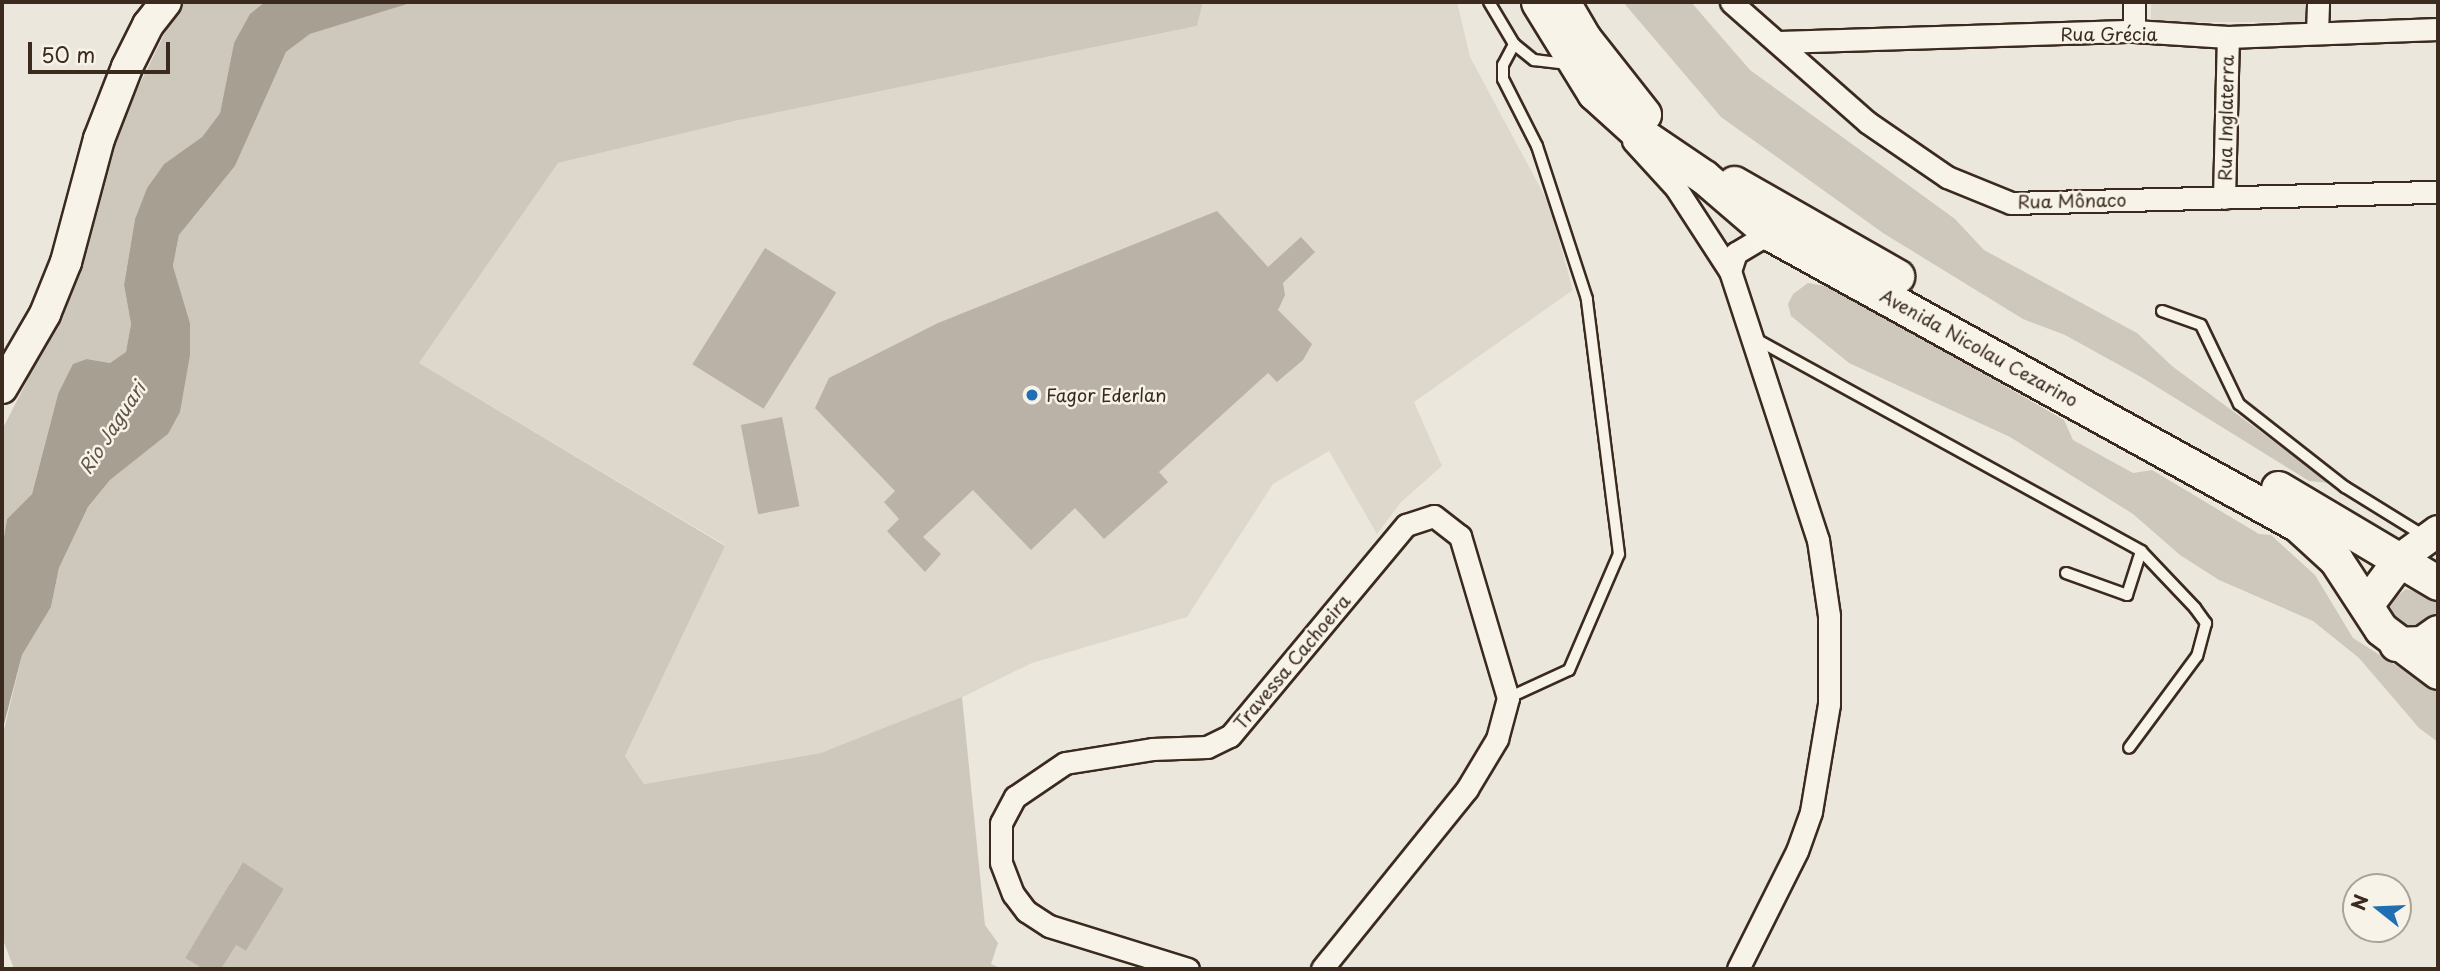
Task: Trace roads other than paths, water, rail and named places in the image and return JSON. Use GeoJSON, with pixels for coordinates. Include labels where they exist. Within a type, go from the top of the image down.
{"type":"FeatureCollection","features":[{"type":"Feature","properties":{"kind":"main road"},"geometry":{"type":"LineString","coordinates":[[2,388],[45,314],[66,261],[99,139],[127,67],[148,25],[166,2]]}},
{"type":"Feature","properties":{"kind":"main road","name":"Avenida Nicolau Cezarino"},"geometry":{"type":"LineString","coordinates":[[1538,2],[1574,65],[1594,93],[1769,233],[2278,513],[2313,536],[2336,560],[2396,644],[2438,672]]}},
{"type":"Feature","properties":{"kind":"main road","name":"Avenida Nicolau Cezarino"},"geometry":{"type":"LineString","coordinates":[[1563,2],[1584,38],[1644,114],[1732,181],[2401,558],[2438,583]]}},
{"type":"Feature","properties":{"kind":"main road"},"geometry":{"type":"LineString","coordinates":[[2366,604],[2401,558],[2432,534]]}},
{"type":"Feature","properties":{"kind":"main road"},"geometry":{"type":"LineString","coordinates":[[2396,644],[2422,643],[2438,632]]}},
{"type":"Feature","properties":{"kind":"street","name":"Rua Mônaco"},"geometry":{"type":"LineString","coordinates":[[1731,2],[1867,122],[1947,177],[1975,191],[2011,203],[2438,192]]}},
{"type":"Feature","properties":{"kind":"street"},"geometry":{"type":"LineString","coordinates":[[2134,2],[2134,31]]}},
{"type":"Feature","properties":{"kind":"street"},"geometry":{"type":"LineString","coordinates":[[2317,33],[2318,2]]}},
{"type":"Feature","properties":{"kind":"street","name":"Rua Grécia"},"geometry":{"type":"LineString","coordinates":[[1779,42],[2134,31],[2228,37],[2438,29]]}},
{"type":"Feature","properties":{"kind":"street","name":"Rua Inglaterra"},"geometry":{"type":"LineString","coordinates":[[2224,198],[2228,37]]}},
{"type":"Feature","properties":{"kind":"street"},"geometry":{"type":"LineString","coordinates":[[1594,93],[1676,188],[1730,271],[1818,540],[1832,663],[1822,758],[1811,812],[1797,851],[1738,969]]}},
{"type":"Feature","properties":{"kind":"street"},"geometry":{"type":"LineString","coordinates":[[1730,271],[1736,253],[1769,233]]}},
{"type":"Feature","properties":{"kind":"street","name":"Travessa Cachoeira"},"geometry":{"type":"LineString","coordinates":[[1188,969],[1049,926],[1026,911],[1013,894],[1001,862],[1001,823],[1015,797],[1065,764],[1152,749],[1207,747],[1230,736],[1406,525],[1422,516],[1434,516],[1460,536],[1508,698]]}},
{"type":"Feature","properties":{"kind":"street"},"geometry":{"type":"LineString","coordinates":[[1322,969],[1467,789],[1497,739],[1508,698]]}},
{"type":"Feature","properties":{"kind":"lane"},"geometry":{"type":"LineString","coordinates":[[1489,2],[1514,44],[1534,60],[1574,65]]}},
{"type":"Feature","properties":{"kind":"lane"},"geometry":{"type":"LineString","coordinates":[[1508,698],[1569,670],[1619,554],[1587,299],[1536,146],[1503,79],[1503,65],[1514,44]]}},
{"type":"Feature","properties":{"kind":"lane"},"geometry":{"type":"LineString","coordinates":[[2162,311],[2201,325],[2239,404],[2345,487],[2432,534]]}},
{"type":"Feature","properties":{"kind":"lane"},"geometry":{"type":"LineString","coordinates":[[1751,337],[2141,551],[2206,623],[2197,656],[2129,748]]}},
{"type":"Feature","properties":{"kind":"lane"},"geometry":{"type":"LineString","coordinates":[[2066,573],[2127,595],[2141,551]]}},
{"type":"Feature","properties":{"kind":"water","name":"Rio Jaguari"},"geometry":{"type":"Polygon","coordinates":[[[265,2],[414,2],[310,34],[286,52],[235,166],[179,235],[173,266],[190,323],[190,355],[180,412],[168,434],[110,480],[88,507],[59,568],[51,607],[22,655],[2,732],[2,548],[7,519],[32,494],[58,394],[73,364],[87,359],[110,363],[126,352],[131,324],[124,285],[135,219],[147,188],[164,164],[202,137],[220,113],[234,43],[250,14],[265,2]]]}},
{"type":"Feature","properties":{"kind":"place","name":"Fagor Ederlan"},"geometry":{"type":"Point","coordinates":[1032,395]}}]}
